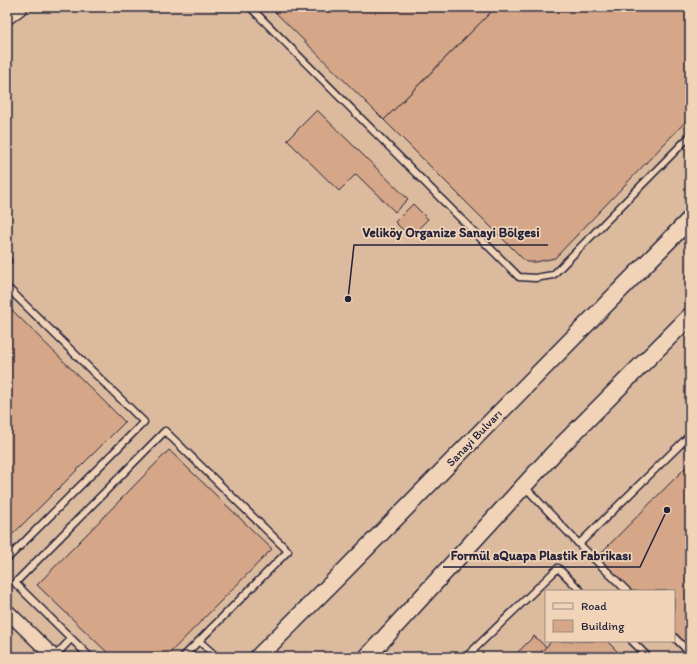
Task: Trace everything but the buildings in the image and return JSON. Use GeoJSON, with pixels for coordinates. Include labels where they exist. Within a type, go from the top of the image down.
{"type":"FeatureCollection","features":[{"type":"Feature","properties":{"kind":"street"},"geometry":{"type":"LineString","coordinates":[[7,16],[19,7]]}},
{"type":"Feature","properties":{"kind":"street","name":"Sanayi Bulvarı"},"geometry":{"type":"LineString","coordinates":[[258,657],[690,219]]}},
{"type":"Feature","properties":{"kind":"street"},"geometry":{"type":"LineString","coordinates":[[367,657],[553,454],[690,316]]}},
{"type":"Feature","properties":{"kind":"street"},"geometry":{"type":"LineString","coordinates":[[7,611],[54,657]]}},
{"type":"Feature","properties":{"kind":"lane"},"geometry":{"type":"LineString","coordinates":[[250,7],[519,277],[535,278],[553,275],[690,136]]}},
{"type":"Feature","properties":{"kind":"lane"},"geometry":{"type":"LineString","coordinates":[[7,294],[10,290],[144,422],[7,559]]}},
{"type":"Feature","properties":{"kind":"lane"},"geometry":{"type":"LineString","coordinates":[[90,657],[14,583],[165,431],[288,551],[183,657]]}},
{"type":"Feature","properties":{"kind":"lane"},"geometry":{"type":"LineString","coordinates":[[579,544],[690,435]]}},
{"type":"Feature","properties":{"kind":"lane"},"geometry":{"type":"LineString","coordinates":[[524,486],[579,544],[626,590]]}},
{"type":"Feature","properties":{"kind":"lane"},"geometry":{"type":"LineString","coordinates":[[466,657],[558,568],[580,590]]}},
{"type":"Feature","properties":{"kind":"lane"},"geometry":{"type":"LineString","coordinates":[[675,638],[690,653]]}},
{"type":"Feature","properties":{"kind":"lane"},"geometry":{"type":"LineString","coordinates":[[54,657],[71,639]]}},
{"type":"Feature","properties":{"kind":"lane"},"geometry":{"type":"LineString","coordinates":[[199,641],[217,657]]}},
{"type":"Feature","properties":{"kind":"lane"},"geometry":{"type":"LineString","coordinates":[[633,642],[648,657]]}},
{"type":"Feature","properties":{"kind":"shaded area"},"geometry":{"type":"Polygon","coordinates":[[[7,7],[690,7],[690,657],[7,657],[7,7]]]}},
{"type":"Feature","properties":{"kind":"place","name":"Veliköy Organize Sanayi Bölgesi"},"geometry":{"type":"Point","coordinates":[348,299]}},
{"type":"Feature","properties":{"kind":"place","name":"Formül aQuapa Plastik Fabrikası"},"geometry":{"type":"Point","coordinates":[667,510]}}]}
